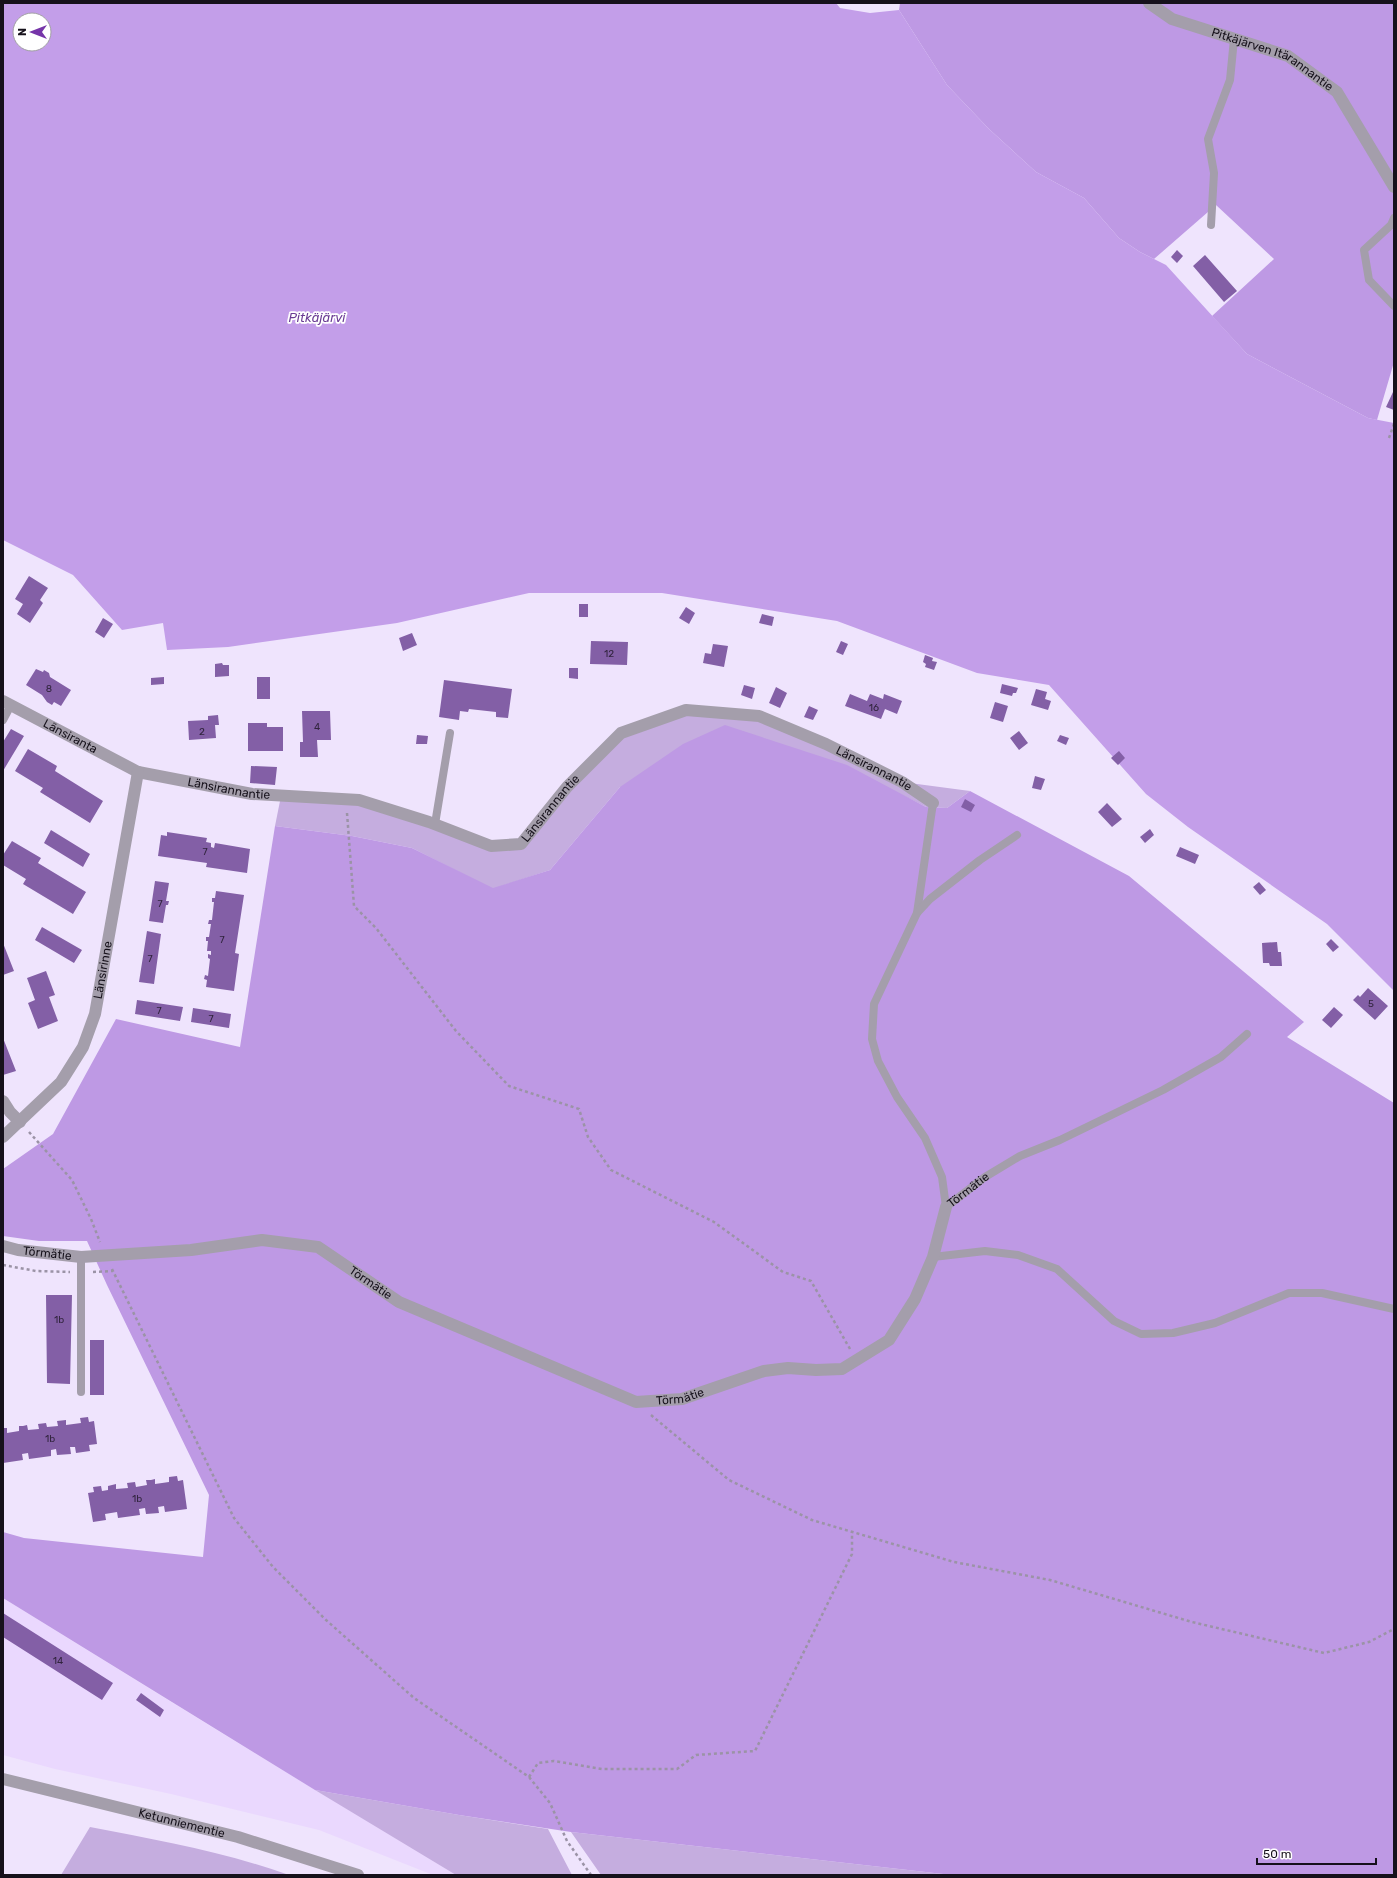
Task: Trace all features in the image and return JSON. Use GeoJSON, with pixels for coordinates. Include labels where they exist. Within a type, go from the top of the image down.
{"type":"FeatureCollection","features":[{"type":"Feature","properties":{"kind":"street","name":"Pitkäjärven Itärannantie"},"geometry":{"type":"LineString","coordinates":[[1149,3],[1172,19],[1288,56],[1338,92],[1394,187]]}},
{"type":"Feature","properties":{"kind":"street","name":"Länsiranta"},"geometry":{"type":"LineString","coordinates":[[7,703],[138,772]]}},
{"type":"Feature","properties":{"kind":"street","name":"Länsirannantie"},"geometry":{"type":"LineString","coordinates":[[138,772],[252,794],[359,800],[435,824],[490,846],[521,844],[567,787],[621,733],[686,710],[759,716],[826,744],[902,782],[933,803]]}},
{"type":"Feature","properties":{"kind":"street","name":"Länsirinne"},"geometry":{"type":"LineString","coordinates":[[3,1137],[61,1082],[83,1047],[95,1014],[138,772]]}},
{"type":"Feature","properties":{"kind":"street"},"geometry":{"type":"LineString","coordinates":[[3,1101],[10,1112],[20,1122]]}},
{"type":"Feature","properties":{"kind":"street","name":"Törmätie"},"geometry":{"type":"LineString","coordinates":[[3,1246],[18,1250],[81,1257],[191,1250],[262,1240],[318,1247],[399,1302],[636,1402],[682,1399],[764,1371],[788,1368],[816,1370],[842,1369],[889,1340],[915,1299],[933,1257],[946,1208]]}},
{"type":"Feature","properties":{"kind":"street","name":"Ketunniementie"},"geometry":{"type":"LineString","coordinates":[[3,1779],[238,1837],[358,1875]]}},
{"type":"Feature","properties":{"kind":"lane"},"geometry":{"type":"LineString","coordinates":[[1211,225],[1214,173],[1208,139],[1230,80],[1234,39]]}},
{"type":"Feature","properties":{"kind":"lane"},"geometry":{"type":"LineString","coordinates":[[1394,218],[1391,225],[1364,250],[1369,280],[1394,306]]}},
{"type":"Feature","properties":{"kind":"lane"},"geometry":{"type":"LineString","coordinates":[[3,720],[7,703]]}},
{"type":"Feature","properties":{"kind":"lane"},"geometry":{"type":"LineString","coordinates":[[435,824],[450,733]]}},
{"type":"Feature","properties":{"kind":"lane"},"geometry":{"type":"LineString","coordinates":[[933,803],[917,913],[874,1004],[872,1039],[878,1061],[898,1097],[925,1138],[942,1177],[946,1208]]}},
{"type":"Feature","properties":{"kind":"lane"},"geometry":{"type":"LineString","coordinates":[[917,913],[930,899],[1017,835]]}},
{"type":"Feature","properties":{"kind":"lane","name":"Törmätie"},"geometry":{"type":"LineString","coordinates":[[946,1208],[985,1177],[1014,1159],[1060,1140],[1163,1090],[1221,1057],[1248,1034]]}},
{"type":"Feature","properties":{"kind":"lane"},"geometry":{"type":"LineString","coordinates":[[933,1257],[985,1251],[1018,1255],[1044,1264],[1057,1269],[1114,1321],[1141,1334],[1173,1334],[1215,1323],[1289,1293],[1322,1293],[1394,1309]]}},
{"type":"Feature","properties":{"kind":"lane"},"geometry":{"type":"LineString","coordinates":[[81,1257],[81,1392]]}},
{"type":"Feature","properties":{"kind":"path"},"geometry":{"type":"LineString","coordinates":[[1389,438],[1394,424]]}},
{"type":"Feature","properties":{"kind":"path"},"geometry":{"type":"LineString","coordinates":[[346,799],[354,906],[376,928],[456,1031],[509,1086],[579,1108],[588,1137],[611,1170],[714,1222],[783,1272],[811,1281],[856,1360]]}},
{"type":"Feature","properties":{"kind":"path"},"geometry":{"type":"LineString","coordinates":[[20,1122],[72,1180],[91,1219],[113,1272],[234,1518],[273,1567],[326,1620],[414,1698],[529,1777],[550,1803],[567,1842],[591,1875]]}},
{"type":"Feature","properties":{"kind":"path"},"geometry":{"type":"LineString","coordinates":[[3,1265],[36,1271],[81,1273],[113,1272]]}},
{"type":"Feature","properties":{"kind":"path"},"geometry":{"type":"LineString","coordinates":[[636,1402],[729,1480],[812,1520],[852,1532],[954,1562],[1050,1580],[1192,1622],[1324,1653],[1369,1642],[1394,1629]]}},
{"type":"Feature","properties":{"kind":"path"},"geometry":{"type":"LineString","coordinates":[[529,1777],[538,1763],[543,1762],[554,1761],[602,1769],[677,1769],[696,1755],[755,1751],[852,1554],[852,1532]]}},
{"type":"Feature","properties":{"kind":"shaded area"},"geometry":{"type":"Polygon","coordinates":[[[900,3],[1394,3],[1394,362],[1377,420],[1368,418],[1247,354],[1212,316],[1274,259],[1216,205],[1154,259],[1140,252],[1119,238],[1084,198],[1036,172],[989,129],[947,85],[899,10],[900,3]]]}},
{"type":"Feature","properties":{"kind":"shaded area"},"geometry":{"type":"Polygon","coordinates":[[[686,710],[759,716],[902,782],[970,791],[947,808],[926,807],[898,793],[620,787],[550,870],[493,889],[412,848],[352,836],[275,826],[281,796],[346,799],[490,845],[521,844],[621,733],[686,710]]]}},
{"type":"Feature","properties":{"kind":"shaded area"},"geometry":{"type":"Polygon","coordinates":[[[725,725],[847,765],[926,807],[947,808],[970,791],[1129,876],[1304,1022],[1287,1037],[1394,1103],[1394,1875],[952,1875],[571,1832],[459,1815],[315,1790],[3,1598],[3,1532],[24,1538],[203,1557],[209,1495],[87,1241],[39,1241],[3,1236],[3,1169],[53,1134],[116,1019],[240,1047],[275,826],[352,836],[412,848],[493,888],[550,870],[620,787],[683,744],[725,725]]]}},
{"type":"Feature","properties":{"kind":"shaded area"},"geometry":{"type":"Polygon","coordinates":[[[3,1598],[456,1875],[433,1875],[319,1830],[171,1794],[55,1769],[3,1755],[3,1598]]]}},
{"type":"Feature","properties":{"kind":"shaded area"},"geometry":{"type":"Polygon","coordinates":[[[315,1790],[548,1829],[572,1875],[456,1875],[315,1790]]]}},
{"type":"Feature","properties":{"kind":"shaded area"},"geometry":{"type":"Polygon","coordinates":[[[90,1827],[216,1853],[289,1875],[61,1875],[90,1827]]]}},
{"type":"Feature","properties":{"kind":"shaded area"},"geometry":{"type":"Polygon","coordinates":[[[571,1832],[952,1875],[601,1875],[571,1832]]]}},
{"type":"Feature","properties":{"kind":"water","name":"Pitkäjärvi"},"geometry":{"type":"Polygon","coordinates":[[[3,3],[836,3],[840,8],[870,13],[899,10],[947,85],[989,129],[1036,172],[1084,198],[1119,238],[1140,252],[1166,265],[1247,354],[1368,418],[1394,423],[1394,991],[1327,924],[1188,827],[1146,794],[1049,685],[977,673],[837,621],[662,593],[529,593],[397,623],[228,647],[167,650],[163,623],[122,630],[73,575],[3,540],[3,3]]]}},
{"type":"Feature","properties":{"kind":"building"},"geometry":{"type":"Polygon","coordinates":[[[1177,250],[1183,256],[1177,263],[1171,257],[1177,250]]]}},
{"type":"Feature","properties":{"kind":"building"},"geometry":{"type":"Polygon","coordinates":[[[1205,255],[1237,291],[1224,302],[1193,266],[1205,255]]]}},
{"type":"Feature","properties":{"kind":"building"},"geometry":{"type":"Polygon","coordinates":[[[1393,392],[1394,393],[1394,410],[1386,407],[1393,392]]]}},
{"type":"Feature","properties":{"kind":"building"},"geometry":{"type":"Polygon","coordinates":[[[29,576],[48,588],[40,600],[43,603],[30,623],[17,614],[23,604],[15,599],[29,576]]]}},
{"type":"Feature","properties":{"kind":"building"},"geometry":{"type":"Polygon","coordinates":[[[579,604],[588,604],[588,617],[579,617],[579,604]]]}},
{"type":"Feature","properties":{"kind":"building"},"geometry":{"type":"Polygon","coordinates":[[[686,607],[695,613],[689,624],[679,618],[686,607]]]}},
{"type":"Feature","properties":{"kind":"building"},"geometry":{"type":"Polygon","coordinates":[[[762,614],[774,617],[772,626],[759,623],[762,614]]]}},
{"type":"Feature","properties":{"kind":"building"},"geometry":{"type":"Polygon","coordinates":[[[103,618],[113,624],[104,638],[95,632],[103,618]]]}},
{"type":"Feature","properties":{"kind":"building"},"geometry":{"type":"Polygon","coordinates":[[[412,633],[417,645],[403,651],[399,638],[412,633]]]}},
{"type":"Feature","properties":{"kind":"building"},"geometry":{"type":"Polygon","coordinates":[[[591,641],[628,642],[627,665],[590,664],[591,641]]]}},
{"type":"Feature","properties":{"kind":"building"},"geometry":{"type":"Polygon","coordinates":[[[841,641],[848,644],[843,655],[836,652],[841,641]]]}},
{"type":"Feature","properties":{"kind":"building"},"geometry":{"type":"Polygon","coordinates":[[[713,644],[728,646],[724,667],[703,663],[705,653],[711,654],[713,644]]]}},
{"type":"Feature","properties":{"kind":"building"},"geometry":{"type":"Polygon","coordinates":[[[925,655],[933,658],[932,661],[937,662],[934,670],[925,667],[926,664],[923,662],[925,655]]]}},
{"type":"Feature","properties":{"kind":"building"},"geometry":{"type":"Polygon","coordinates":[[[222,663],[223,665],[229,665],[229,676],[215,677],[215,664],[222,663]]]}},
{"type":"Feature","properties":{"kind":"building"},"geometry":{"type":"Polygon","coordinates":[[[569,668],[578,668],[578,679],[569,678],[569,668]]]}},
{"type":"Feature","properties":{"kind":"building"},"geometry":{"type":"Polygon","coordinates":[[[36,669],[43,672],[44,670],[49,673],[50,677],[71,690],[61,706],[54,702],[52,705],[47,702],[42,695],[26,685],[36,669]]]}},
{"type":"Feature","properties":{"kind":"building"},"geometry":{"type":"Polygon","coordinates":[[[164,677],[164,684],[151,685],[151,678],[164,677]]]}},
{"type":"Feature","properties":{"kind":"building"},"geometry":{"type":"Polygon","coordinates":[[[257,677],[270,677],[270,699],[257,699],[257,677]]]}},
{"type":"Feature","properties":{"kind":"building"},"geometry":{"type":"Polygon","coordinates":[[[444,680],[512,689],[508,718],[496,717],[496,712],[469,709],[468,712],[460,711],[459,720],[439,717],[444,680]]]}},
{"type":"Feature","properties":{"kind":"building"},"geometry":{"type":"Polygon","coordinates":[[[1002,684],[1018,688],[1016,693],[1013,693],[1012,696],[1000,693],[1002,684]]]}},
{"type":"Feature","properties":{"kind":"building"},"geometry":{"type":"Polygon","coordinates":[[[744,685],[755,688],[752,699],[741,695],[744,685]]]}},
{"type":"Feature","properties":{"kind":"building"},"geometry":{"type":"Polygon","coordinates":[[[776,687],[787,693],[780,708],[769,703],[776,687]]]}},
{"type":"Feature","properties":{"kind":"building"},"geometry":{"type":"Polygon","coordinates":[[[1036,689],[1047,692],[1045,699],[1051,701],[1048,710],[1031,705],[1036,689]]]}},
{"type":"Feature","properties":{"kind":"building"},"geometry":{"type":"Polygon","coordinates":[[[850,694],[867,701],[870,694],[883,699],[884,694],[902,701],[897,714],[885,709],[881,719],[845,706],[850,694]]]}},
{"type":"Feature","properties":{"kind":"building"},"geometry":{"type":"Polygon","coordinates":[[[995,702],[1008,706],[1003,722],[990,718],[995,702]]]}},
{"type":"Feature","properties":{"kind":"building"},"geometry":{"type":"Polygon","coordinates":[[[809,706],[818,710],[813,720],[804,717],[809,706]]]}},
{"type":"Feature","properties":{"kind":"building"},"geometry":{"type":"Polygon","coordinates":[[[302,711],[330,711],[331,740],[317,740],[318,757],[300,757],[300,742],[303,742],[302,711]]]}},
{"type":"Feature","properties":{"kind":"building"},"geometry":{"type":"Polygon","coordinates":[[[218,715],[219,725],[215,725],[216,738],[189,740],[188,721],[208,720],[208,716],[218,715]]]}},
{"type":"Feature","properties":{"kind":"building"},"geometry":{"type":"Polygon","coordinates":[[[248,723],[267,723],[267,727],[283,727],[283,751],[248,751],[248,723]]]}},
{"type":"Feature","properties":{"kind":"building"},"geometry":{"type":"Polygon","coordinates":[[[11,729],[24,736],[3,771],[3,742],[11,729]]]}},
{"type":"Feature","properties":{"kind":"building"},"geometry":{"type":"Polygon","coordinates":[[[1019,731],[1028,743],[1019,750],[1010,738],[1019,731]]]}},
{"type":"Feature","properties":{"kind":"building"},"geometry":{"type":"Polygon","coordinates":[[[417,735],[428,736],[427,744],[416,744],[417,735]]]}},
{"type":"Feature","properties":{"kind":"building"},"geometry":{"type":"Polygon","coordinates":[[[1060,735],[1069,738],[1066,745],[1057,741],[1060,735]]]}},
{"type":"Feature","properties":{"kind":"building"},"geometry":{"type":"Polygon","coordinates":[[[28,749],[57,766],[55,771],[103,801],[90,823],[40,792],[43,788],[15,771],[28,749]]]}},
{"type":"Feature","properties":{"kind":"building"},"geometry":{"type":"Polygon","coordinates":[[[1119,751],[1125,758],[1118,765],[1111,758],[1119,751]]]}},
{"type":"Feature","properties":{"kind":"building"},"geometry":{"type":"Polygon","coordinates":[[[251,766],[277,767],[275,785],[250,783],[251,766]]]}},
{"type":"Feature","properties":{"kind":"building"},"geometry":{"type":"Polygon","coordinates":[[[1035,776],[1045,779],[1041,790],[1032,788],[1035,776]]]}},
{"type":"Feature","properties":{"kind":"building"},"geometry":{"type":"Polygon","coordinates":[[[965,799],[975,805],[971,812],[961,807],[965,799]]]}},
{"type":"Feature","properties":{"kind":"building"},"geometry":{"type":"Polygon","coordinates":[[[1107,803],[1122,819],[1112,827],[1098,812],[1107,803]]]}},
{"type":"Feature","properties":{"kind":"building"},"geometry":{"type":"Polygon","coordinates":[[[1150,829],[1154,835],[1145,843],[1140,837],[1150,829]]]}},
{"type":"Feature","properties":{"kind":"building"},"geometry":{"type":"Polygon","coordinates":[[[51,830],[90,854],[83,867],[44,843],[51,830]]]}},
{"type":"Feature","properties":{"kind":"building"},"geometry":{"type":"Polygon","coordinates":[[[167,832],[207,838],[206,842],[211,843],[211,847],[214,848],[215,843],[250,849],[247,873],[206,867],[207,863],[158,856],[161,835],[167,836],[167,832]]]}},
{"type":"Feature","properties":{"kind":"building"},"geometry":{"type":"Polygon","coordinates":[[[12,841],[41,858],[38,863],[86,892],[73,914],[23,884],[26,879],[3,865],[3,855],[12,841]]]}},
{"type":"Feature","properties":{"kind":"building"},"geometry":{"type":"Polygon","coordinates":[[[1180,847],[1199,855],[1195,864],[1176,856],[1180,847]]]}},
{"type":"Feature","properties":{"kind":"building"},"geometry":{"type":"Polygon","coordinates":[[[155,881],[169,883],[166,901],[169,901],[168,905],[166,905],[163,923],[149,921],[155,881]]]}},
{"type":"Feature","properties":{"kind":"building"},"geometry":{"type":"Polygon","coordinates":[[[1259,882],[1266,890],[1260,895],[1253,887],[1259,882]]]}},
{"type":"Feature","properties":{"kind":"building"},"geometry":{"type":"Polygon","coordinates":[[[216,891],[244,895],[235,953],[239,954],[234,991],[206,987],[207,980],[204,979],[205,975],[208,976],[210,959],[208,958],[208,954],[211,955],[211,951],[207,951],[208,941],[206,941],[206,937],[209,937],[211,924],[208,924],[209,920],[212,920],[214,902],[212,902],[212,898],[215,898],[216,891]]]}},
{"type":"Feature","properties":{"kind":"building"},"geometry":{"type":"Polygon","coordinates":[[[42,927],[82,950],[74,963],[35,940],[42,927]]]}},
{"type":"Feature","properties":{"kind":"building"},"geometry":{"type":"Polygon","coordinates":[[[147,931],[161,934],[154,984],[139,982],[147,931]]]}},
{"type":"Feature","properties":{"kind":"building"},"geometry":{"type":"Polygon","coordinates":[[[1331,939],[1339,947],[1333,952],[1326,944],[1331,939]]]}},
{"type":"Feature","properties":{"kind":"building"},"geometry":{"type":"Polygon","coordinates":[[[1277,942],[1278,952],[1281,952],[1282,966],[1270,966],[1269,963],[1263,963],[1262,943],[1277,942]]]}},
{"type":"Feature","properties":{"kind":"building"},"geometry":{"type":"Polygon","coordinates":[[[3,943],[14,971],[3,975],[3,943]]]}},
{"type":"Feature","properties":{"kind":"building"},"geometry":{"type":"Polygon","coordinates":[[[46,971],[55,995],[49,997],[58,1021],[38,1029],[28,1003],[35,1000],[27,978],[46,971]]]}},
{"type":"Feature","properties":{"kind":"building"},"geometry":{"type":"Polygon","coordinates":[[[1368,988],[1388,1006],[1375,1020],[1353,1000],[1358,995],[1360,997],[1368,988]]]}},
{"type":"Feature","properties":{"kind":"building"},"geometry":{"type":"Polygon","coordinates":[[[137,1000],[183,1007],[180,1021],[135,1014],[137,1000]]]}},
{"type":"Feature","properties":{"kind":"building"},"geometry":{"type":"Polygon","coordinates":[[[1334,1007],[1343,1015],[1331,1028],[1322,1020],[1334,1007]]]}},
{"type":"Feature","properties":{"kind":"building"},"geometry":{"type":"Polygon","coordinates":[[[193,1008],[231,1014],[229,1028],[191,1022],[193,1008]]]}},
{"type":"Feature","properties":{"kind":"building"},"geometry":{"type":"Polygon","coordinates":[[[3,1038],[16,1071],[3,1075],[3,1038]]]}},
{"type":"Feature","properties":{"kind":"building"},"geometry":{"type":"Polygon","coordinates":[[[46,1295],[72,1295],[70,1384],[47,1383],[46,1295]]]}},
{"type":"Feature","properties":{"kind":"building"},"geometry":{"type":"Polygon","coordinates":[[[90,1340],[104,1340],[104,1395],[90,1395],[90,1340]]]}},
{"type":"Feature","properties":{"kind":"building"},"geometry":{"type":"Polygon","coordinates":[[[88,1417],[89,1422],[94,1421],[97,1444],[89,1445],[90,1451],[76,1453],[75,1447],[70,1447],[71,1454],[57,1455],[56,1449],[51,1450],[51,1456],[29,1459],[28,1453],[22,1454],[23,1460],[3,1463],[3,1428],[7,1428],[7,1433],[19,1431],[19,1426],[27,1425],[28,1430],[39,1429],[38,1424],[46,1423],[47,1427],[58,1426],[57,1421],[66,1420],[66,1425],[81,1423],[80,1418],[88,1417]]]}},
{"type":"Feature","properties":{"kind":"building"},"geometry":{"type":"Polygon","coordinates":[[[177,1476],[178,1481],[183,1480],[187,1509],[165,1512],[164,1506],[158,1507],[159,1513],[146,1514],[145,1508],[139,1509],[140,1515],[118,1518],[117,1512],[105,1514],[106,1520],[93,1522],[88,1493],[94,1492],[93,1487],[101,1486],[102,1491],[108,1490],[108,1486],[116,1484],[116,1489],[128,1488],[127,1483],[135,1482],[136,1487],[147,1485],[146,1480],[155,1479],[155,1484],[169,1482],[169,1477],[177,1476]]]}},
{"type":"Feature","properties":{"kind":"building"},"geometry":{"type":"Polygon","coordinates":[[[3,1613],[113,1683],[102,1700],[3,1637],[3,1613]]]}},
{"type":"Feature","properties":{"kind":"building"},"geometry":{"type":"Polygon","coordinates":[[[141,1693],[164,1710],[160,1717],[136,1700],[141,1693]]]}}]}
